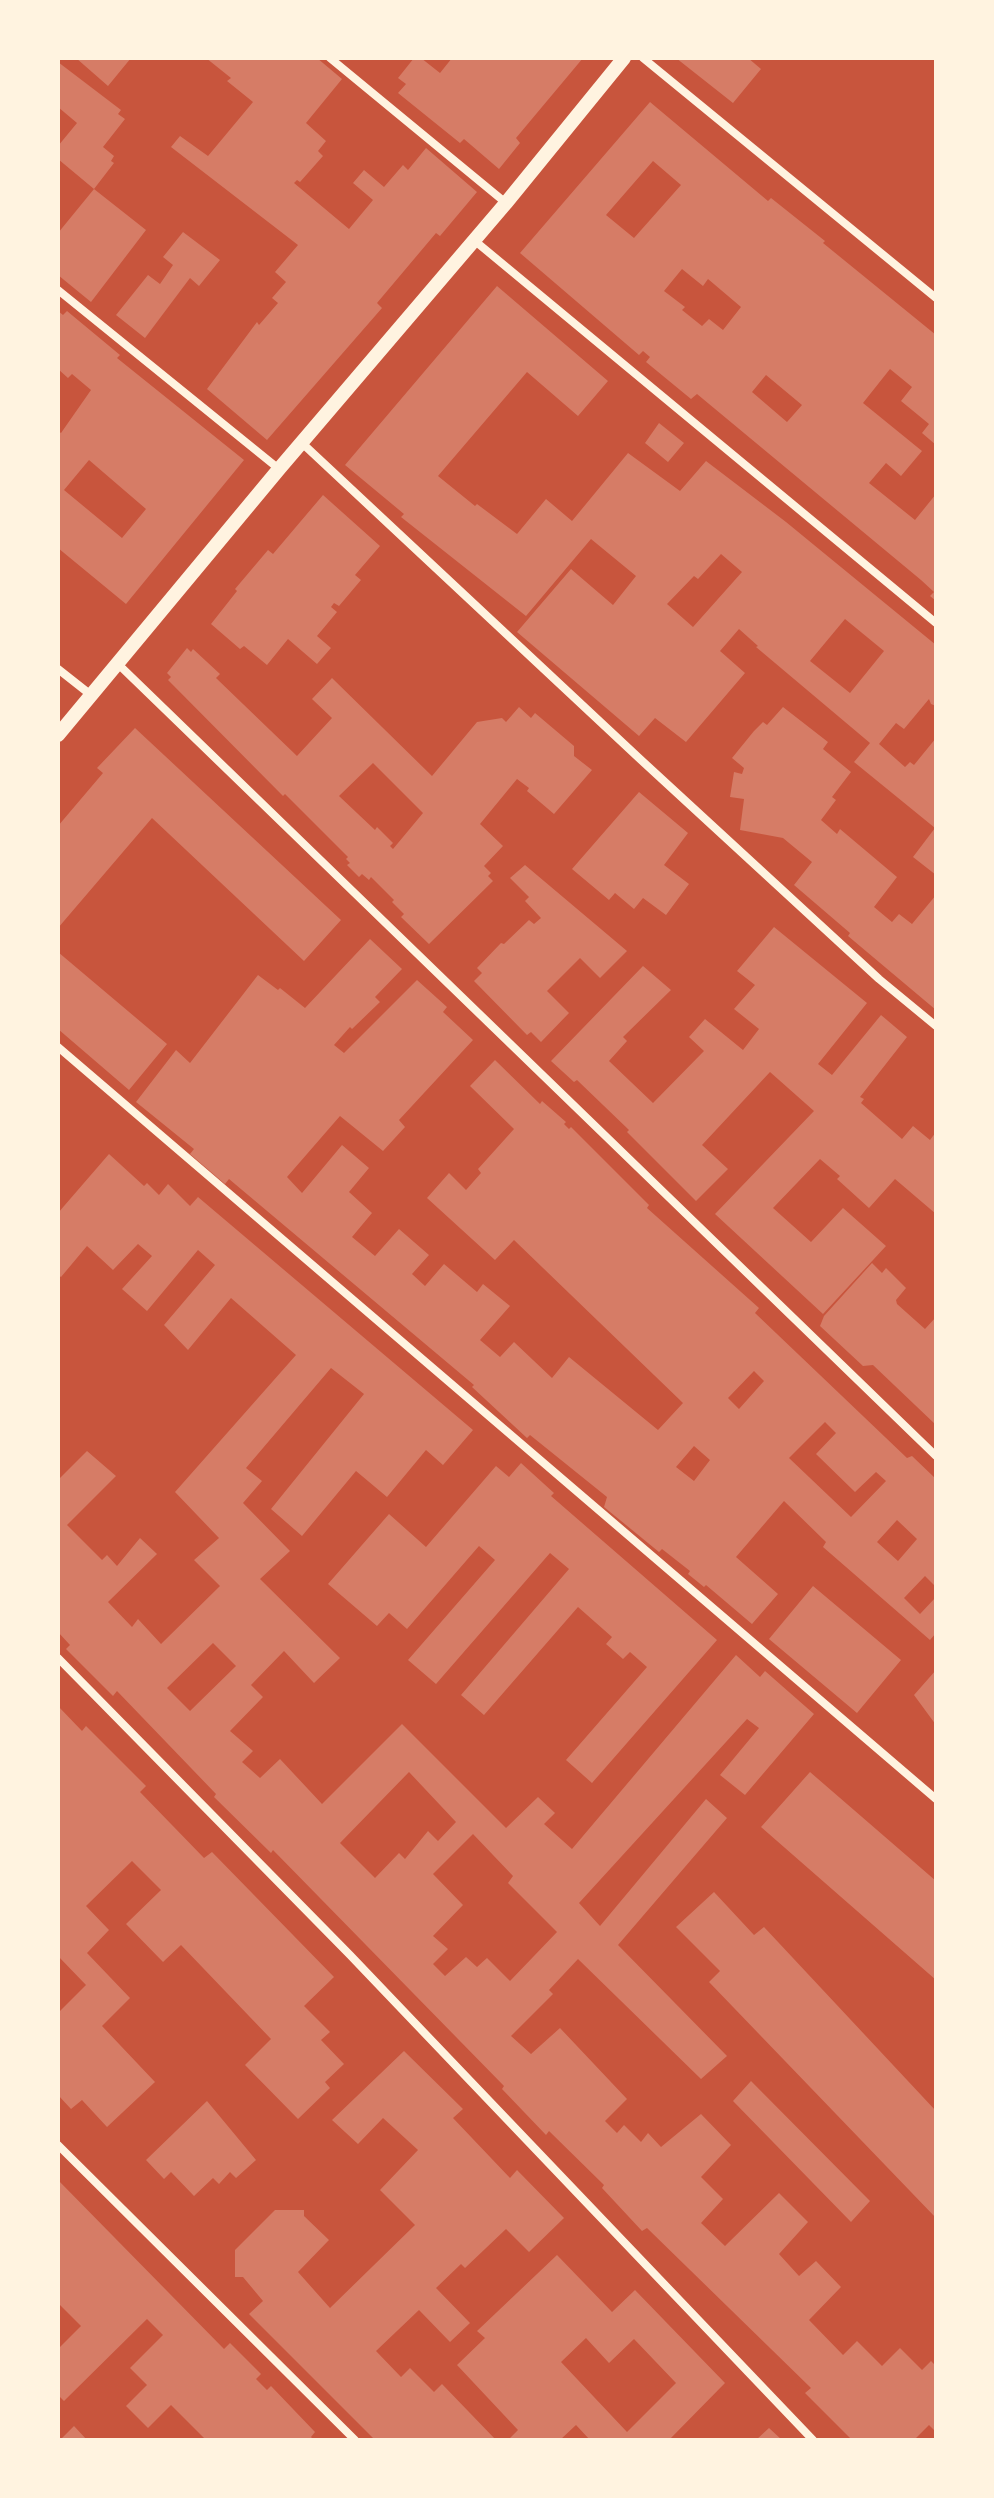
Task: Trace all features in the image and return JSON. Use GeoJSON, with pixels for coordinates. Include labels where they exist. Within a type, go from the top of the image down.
{"type":"FeatureCollection","features":[{"type":"Feature","properties":{"kind":"street"},"geometry":{"type":"LineString","coordinates":[[330,58],[506,203]]}},
{"type":"Feature","properties":{"kind":"street"},"geometry":{"type":"LineString","coordinates":[[58,735],[279,469],[475,241],[624,58]]}},
{"type":"Feature","properties":{"kind":"street"},"geometry":{"type":"LineString","coordinates":[[643,58],[936,298]]}},
{"type":"Feature","properties":{"kind":"street"},"geometry":{"type":"LineString","coordinates":[[475,241],[936,623]]}},
{"type":"Feature","properties":{"kind":"street"},"geometry":{"type":"LineString","coordinates":[[58,290],[279,469]]}},
{"type":"Feature","properties":{"kind":"street"},"geometry":{"type":"LineString","coordinates":[[302,443],[720,833],[879,979],[936,1026]]}},
{"type":"Feature","properties":{"kind":"street"},"geometry":{"type":"LineString","coordinates":[[117,663],[936,1456]]}},
{"type":"Feature","properties":{"kind":"street"},"geometry":{"type":"LineString","coordinates":[[58,669],[91,695]]}},
{"type":"Feature","properties":{"kind":"street"},"geometry":{"type":"LineString","coordinates":[[58,1047],[936,1799]]}},
{"type":"Feature","properties":{"kind":"street"},"geometry":{"type":"LineString","coordinates":[[58,1658],[339,1944],[813,2440]]}},
{"type":"Feature","properties":{"kind":"street"},"geometry":{"type":"LineString","coordinates":[[58,2145],[355,2440]]}},
{"type":"Feature","properties":{"kind":"building"},"geometry":{"type":"Polygon","coordinates":[[[76,58],[131,58],[108,86],[76,58]]]}},
{"type":"Feature","properties":{"kind":"building"},"geometry":{"type":"Polygon","coordinates":[[[206,58],[317,58],[342,79],[306,123],[326,141],[318,151],[323,156],[300,182],[297,180],[294,183],[349,229],[373,200],[353,183],[364,170],[384,187],[403,165],[408,170],[426,148],[477,192],[440,236],[436,233],[377,303],[382,308],[267,440],[207,389],[257,322],[259,325],[278,303],[272,298],[286,282],[275,272],[298,245],[171,147],[180,136],[208,156],[253,102],[227,81],[231,78],[206,58]]]}},
{"type":"Feature","properties":{"kind":"building"},"geometry":{"type":"Polygon","coordinates":[[[414,58],[421,58],[440,73],[452,58],[583,58],[516,138],[520,143],[499,169],[464,139],[460,143],[398,93],[406,84],[398,78],[414,58]]]}},
{"type":"Feature","properties":{"kind":"building"},"geometry":{"type":"Polygon","coordinates":[[[676,58],[748,58],[761,69],[733,103],[676,58]]]}},
{"type":"Feature","properties":{"kind":"building"},"geometry":{"type":"Polygon","coordinates":[[[58,62],[121,110],[118,114],[125,119],[103,147],[114,156],[111,161],[114,163],[94,189],[58,159],[58,146],[77,123],[58,107],[58,62]]]}},
{"type":"Feature","properties":{"kind":"building"},"geometry":{"type":"Polygon","coordinates":[[[650,102],[768,201],[771,198],[825,241],[823,243],[936,335],[936,445],[922,433],[929,424],[901,401],[912,387],[890,369],[863,403],[922,451],[901,476],[886,463],[869,483],[915,520],[936,494],[936,601],[930,596],[934,592],[921,580],[697,394],[691,399],[646,362],[650,357],[643,351],[639,355],[520,253],[650,102]],[[653,161],[606,215],[634,238],[681,185],[653,161]],[[682,269],[664,291],[685,307],[682,310],[702,326],[709,319],[723,330],[741,307],[708,279],[703,286],[682,269]],[[766,375],[752,392],[787,422],[802,405],[766,375]]]}},
{"type":"Feature","properties":{"kind":"building"},"geometry":{"type":"Polygon","coordinates":[[[94,189],[146,230],[91,302],[58,275],[58,233],[94,189]]]}},
{"type":"Feature","properties":{"kind":"building"},"geometry":{"type":"Polygon","coordinates":[[[183,232],[220,260],[199,286],[190,278],[145,338],[116,315],[148,275],[160,284],[173,265],[163,257],[183,232]]]}},
{"type":"Feature","properties":{"kind":"building"},"geometry":{"type":"Polygon","coordinates":[[[497,286],[608,381],[578,416],[527,372],[438,476],[517,534],[546,499],[572,521],[628,453],[680,491],[706,461],[786,522],[936,645],[936,706],[929,699],[904,729],[896,723],[879,744],[905,767],[910,762],[914,765],[936,738],[936,875],[913,857],[935,828],[854,762],[870,743],[756,647],[739,629],[720,651],[745,673],[686,742],[655,718],[639,736],[517,632],[571,569],[613,605],[636,576],[591,539],[526,616],[401,517],[404,514],[345,465],[497,286]],[[721,554],[698,579],[694,576],[667,604],[693,627],[742,572],[721,554]],[[845,619],[810,661],[850,693],[884,651],[845,619]]]}},
{"type":"Feature","properties":{"kind":"building"},"geometry":{"type":"Polygon","coordinates":[[[58,311],[63,315],[67,311],[120,355],[117,358],[244,460],[126,604],[58,548],[58,431],[61,433],[91,390],[72,374],[68,378],[58,369],[58,311]],[[89,460],[64,490],[122,538],[146,509],[89,460]]]}},
{"type":"Feature","properties":{"kind":"building"},"geometry":{"type":"Polygon","coordinates":[[[659,423],[684,443],[668,462],[645,443],[659,423]]]}},
{"type":"Feature","properties":{"kind":"building"},"geometry":{"type":"Polygon","coordinates":[[[323,495],[380,546],[355,575],[361,580],[339,606],[334,603],[331,607],[337,612],[317,636],[331,648],[317,664],[288,639],[267,665],[244,646],[240,649],[211,624],[268,550],[273,554],[323,495]]]}},
{"type":"Feature","properties":{"kind":"building"},"geometry":{"type":"Polygon","coordinates":[[[187,648],[191,652],[193,649],[220,674],[216,678],[297,756],[332,718],[312,699],[332,678],[432,776],[477,722],[502,718],[506,722],[519,707],[531,718],[535,713],[574,746],[574,756],[592,770],[554,814],[517,779],[480,824],[503,846],[484,866],[491,873],[488,876],[493,881],[429,944],[401,917],[404,914],[392,902],[394,900],[371,877],[369,880],[362,874],[359,877],[347,865],[350,863],[346,859],[348,857],[168,680],[171,677],[167,673],[187,648]],[[373,763],[339,796],[375,830],[377,827],[393,843],[390,846],[393,849],[423,813],[373,763]]]}},
{"type":"Feature","properties":{"kind":"building"},"geometry":{"type":"Polygon","coordinates":[[[783,707],[828,742],[823,749],[851,772],[832,797],[836,800],[821,820],[837,834],[840,829],[897,877],[874,907],[892,922],[899,914],[912,924],[936,895],[936,1010],[848,936],[850,933],[794,885],[812,862],[783,838],[740,830],[744,799],[730,797],[734,772],[742,774],[744,768],[732,758],[763,722],[767,725],[783,707]]]}},
{"type":"Feature","properties":{"kind":"building"},"geometry":{"type":"Polygon","coordinates":[[[135,728],[341,920],[304,961],[152,818],[58,928],[58,826],[103,773],[97,768],[135,728]]]}},
{"type":"Feature","properties":{"kind":"building"},"geometry":{"type":"Polygon","coordinates":[[[639,792],[688,833],[664,865],[689,884],[666,915],[643,898],[634,909],[615,893],[609,900],[572,869],[639,792]]]}},
{"type":"Feature","properties":{"kind":"building"},"geometry":{"type":"Polygon","coordinates":[[[525,865],[627,951],[600,978],[580,958],[547,991],[569,1013],[541,1042],[531,1032],[527,1035],[474,981],[482,973],[477,968],[501,943],[504,944],[529,920],[534,924],[541,918],[525,901],[529,897],[510,878],[525,865]]]}},
{"type":"Feature","properties":{"kind":"building"},"geometry":{"type":"Polygon","coordinates":[[[774,927],[867,1003],[818,1064],[832,1075],[881,1015],[907,1037],[860,1097],[864,1099],[861,1103],[902,1139],[913,1126],[930,1140],[936,1132],[936,1214],[895,1179],[869,1208],[820,1159],[773,1208],[811,1242],[843,1208],[886,1246],[823,1314],[715,1214],[814,1111],[770,1072],[702,1145],[728,1169],[696,1201],[627,1132],[629,1130],[577,1080],[574,1082],[551,1061],[643,966],[671,990],[623,1037],[627,1041],[609,1061],[653,1103],[704,1051],[689,1037],[705,1019],[743,1050],[759,1029],[734,1009],[755,985],[737,971],[774,927]]]}},
{"type":"Feature","properties":{"kind":"building"},"geometry":{"type":"Polygon","coordinates":[[[370,939],[402,969],[375,997],[380,1002],[334,1045],[344,1053],[417,980],[447,1007],[443,1012],[473,1040],[399,1120],[405,1127],[383,1151],[340,1116],[287,1177],[302,1193],[342,1145],[369,1168],[349,1192],[372,1213],[352,1237],[375,1256],[399,1229],[429,1255],[412,1274],[425,1286],[444,1264],[477,1292],[483,1284],[510,1306],[480,1340],[500,1357],[514,1342],[552,1378],[569,1357],[658,1430],[683,1403],[514,1240],[495,1260],[427,1198],[449,1173],[466,1190],[481,1173],[478,1169],[514,1129],[470,1086],[495,1060],[540,1104],[542,1101],[566,1122],[564,1124],[569,1129],[571,1127],[649,1205],[647,1208],[759,1308],[755,1313],[907,1458],[912,1456],[936,1479],[936,1587],[925,1576],[904,1598],[920,1614],[936,1597],[936,1633],[930,1640],[823,1547],[826,1542],[784,1501],[736,1557],[778,1594],[752,1624],[706,1585],[704,1587],[688,1574],[690,1571],[662,1549],[659,1552],[604,1507],[607,1497],[530,1435],[527,1438],[472,1387],[474,1385],[229,1179],[225,1184],[190,1154],[194,1149],[136,1102],[176,1050],[190,1063],[258,975],[305,1008],[370,939]],[[754,1371],[728,1398],[739,1409],[764,1381],[754,1371]],[[825,1422],[789,1458],[851,1517],[886,1481],[876,1472],[855,1492],[816,1454],[836,1433],[825,1422]],[[694,1446],[676,1467],[694,1481],[710,1460],[694,1446]],[[897,1520],[877,1542],[898,1561],[917,1539],[897,1520]]]}},
{"type":"Feature","properties":{"kind":"building"},"geometry":{"type":"Polygon","coordinates":[[[58,952],[167,1044],[129,1090],[58,1029],[58,952]]]}},
{"type":"Feature","properties":{"kind":"building"},"geometry":{"type":"Polygon","coordinates":[[[109,1154],[144,1186],[147,1183],[159,1195],[168,1184],[190,1206],[198,1197],[473,1430],[443,1465],[426,1450],[387,1497],[356,1471],[302,1536],[271,1509],[364,1394],[331,1368],[246,1468],[262,1481],[243,1503],[290,1551],[260,1579],[340,1658],[314,1683],[284,1651],[251,1685],[263,1697],[230,1731],[253,1751],[242,1762],[260,1778],[280,1759],[322,1804],[402,1724],[506,1828],[538,1797],[555,1813],[544,1824],[572,1849],[736,1655],[760,1677],[765,1671],[814,1714],[745,1795],[720,1775],[759,1728],[747,1719],[579,1903],[600,1926],[706,1799],[727,1818],[618,1945],[727,2056],[701,2079],[578,1959],[549,1990],[553,1994],[511,2036],[531,2054],[560,2028],[627,2099],[605,2121],[617,2133],[624,2125],[641,2142],[648,2133],[661,2147],[701,2114],[731,2145],[701,2177],[723,2199],[701,2223],[725,2246],[779,2193],[808,2222],[779,2254],[799,2276],[816,2261],[841,2287],[809,2320],[843,2355],[857,2341],[882,2366],[900,2348],[922,2370],[931,2361],[936,2366],[936,2432],[929,2425],[914,2440],[852,2440],[805,2393],[811,2388],[647,2228],[642,2231],[602,2188],[604,2185],[549,2131],[546,2135],[502,2089],[504,2086],[273,1850],[271,1853],[214,1797],[216,1794],[117,1691],[113,1696],[66,1649],[70,1645],[58,1632],[58,1480],[87,1451],[116,1476],[67,1525],[102,1560],[107,1555],[117,1566],[140,1538],[157,1554],[108,1602],[132,1627],[138,1619],[161,1644],[220,1586],[194,1560],[219,1538],[175,1492],[296,1355],[231,1298],[188,1350],[164,1325],[215,1265],[198,1250],[147,1311],[122,1289],[152,1256],[138,1244],[113,1270],[87,1246],[61,1277],[58,1275],[58,1213],[109,1154]],[[213,1643],[167,1688],[190,1711],[236,1666],[213,1643]],[[409,1772],[340,1843],[375,1878],[399,1853],[405,1859],[428,1831],[438,1841],[456,1822],[409,1772]],[[473,1834],[433,1874],[463,1905],[433,1936],[448,1949],[433,1964],[445,1976],[466,1957],[477,1967],[487,1958],[510,1981],[557,1932],[508,1883],[513,1876],[473,1834]]]}},
{"type":"Feature","properties":{"kind":"building"},"geometry":{"type":"Polygon","coordinates":[[[872,1263],[882,1273],[886,1268],[906,1288],[896,1300],[897,1304],[925,1329],[936,1317],[936,1425],[873,1365],[863,1366],[820,1326],[824,1316],[872,1263]]]}},
{"type":"Feature","properties":{"kind":"building"},"geometry":{"type":"Polygon","coordinates":[[[521,1463],[554,1493],[551,1496],[717,1640],[592,1783],[566,1760],[647,1667],[630,1652],[623,1659],[606,1644],[612,1637],[578,1607],[484,1715],[461,1695],[569,1569],[550,1553],[436,1684],[408,1660],[495,1560],[479,1546],[407,1629],[389,1613],[377,1626],[328,1584],[389,1514],[426,1547],[496,1466],[509,1477],[521,1463]]]}},
{"type":"Feature","properties":{"kind":"building"},"geometry":{"type":"Polygon","coordinates":[[[813,1586],[901,1660],[857,1713],[769,1639],[813,1586]]]}},
{"type":"Feature","properties":{"kind":"building"},"geometry":{"type":"Polygon","coordinates":[[[936,1670],[936,1725],[914,1695],[936,1670]]]}},
{"type":"Feature","properties":{"kind":"building"},"geometry":{"type":"Polygon","coordinates":[[[58,1706],[82,1731],[86,1726],[146,1786],[140,1792],[204,1858],[212,1852],[334,1977],[304,2006],[330,2032],[321,2040],[344,2064],[325,2082],[330,2088],[298,2119],[245,2065],[271,2039],[181,1945],[163,1962],[126,1924],[161,1890],[132,1861],[86,1906],[109,1930],[87,1953],[130,1998],[102,2026],[155,2082],[107,2127],[82,2100],[71,2109],[58,2095],[58,2013],[86,1985],[58,1956],[58,1706]]]}},
{"type":"Feature","properties":{"kind":"building"},"geometry":{"type":"Polygon","coordinates":[[[810,1772],[936,1881],[936,1980],[761,1827],[810,1772]]]}},
{"type":"Feature","properties":{"kind":"building"},"geometry":{"type":"Polygon","coordinates":[[[714,1892],[754,1935],[764,1927],[936,2111],[936,2218],[709,1982],[720,1971],[676,1927],[714,1892]]]}},
{"type":"Feature","properties":{"kind":"building"},"geometry":{"type":"Polygon","coordinates":[[[404,2051],[463,2109],[453,2118],[510,2178],[517,2170],[564,2218],[529,2252],[506,2229],[465,2268],[461,2264],[436,2288],[470,2323],[450,2342],[419,2310],[376,2351],[401,2377],[410,2368],[434,2392],[442,2384],[496,2440],[375,2440],[249,2314],[263,2301],[243,2277],[235,2277],[235,2250],[275,2210],[304,2210],[304,2216],[329,2240],[298,2272],[330,2308],[415,2225],[380,2190],[418,2150],[383,2118],[358,2144],[332,2120],[404,2051]]]}},
{"type":"Feature","properties":{"kind":"building"},"geometry":{"type":"Polygon","coordinates":[[[751,2081],[870,2201],[851,2222],[733,2101],[751,2081]]]}},
{"type":"Feature","properties":{"kind":"building"},"geometry":{"type":"Polygon","coordinates":[[[207,2101],[256,2160],[236,2178],[230,2172],[219,2184],[213,2178],[194,2196],[171,2172],[164,2179],[146,2160],[207,2101]]]}},
{"type":"Feature","properties":{"kind":"building"},"geometry":{"type":"Polygon","coordinates":[[[58,2180],[224,2349],[230,2343],[261,2374],[256,2379],[267,2390],[271,2386],[315,2432],[311,2437],[314,2440],[206,2440],[171,2405],[148,2428],[126,2406],[147,2385],[130,2368],[163,2335],[147,2319],[64,2401],[58,2395],[58,2349],[81,2326],[58,2303],[58,2180]]]}},
{"type":"Feature","properties":{"kind":"building"},"geometry":{"type":"Polygon","coordinates":[[[557,2255],[612,2312],[635,2290],[725,2383],[669,2440],[590,2440],[576,2425],[560,2440],[508,2440],[518,2430],[457,2365],[485,2338],[477,2331],[557,2255]],[[586,2338],[561,2362],[627,2432],[676,2383],[634,2339],[609,2363],[586,2338]]]}},
{"type":"Feature","properties":{"kind":"building"},"geometry":{"type":"Polygon","coordinates":[[[74,2426],[87,2440],[60,2440],[74,2426]]]}},
{"type":"Feature","properties":{"kind":"building"},"geometry":{"type":"Polygon","coordinates":[[[769,2428],[782,2440],[756,2440],[769,2428]]]}}]}
